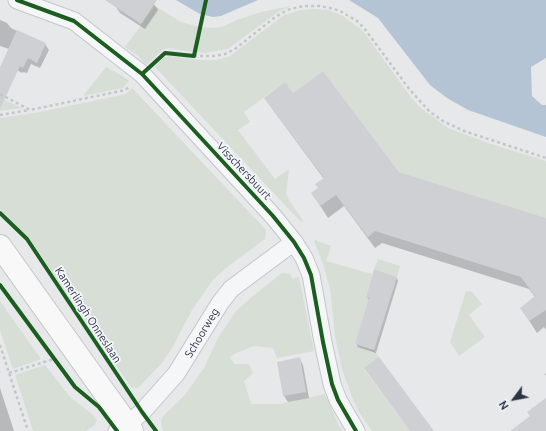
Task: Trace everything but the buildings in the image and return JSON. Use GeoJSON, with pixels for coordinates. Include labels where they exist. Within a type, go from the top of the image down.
{"type":"FeatureCollection","features":[{"type":"Feature","properties":{"kind":"street","name":"Visschersbuurt"},"geometry":{"type":"LineString","coordinates":[[18,0],[74,21],[142,74],[273,216],[294,242],[304,258],[311,276],[332,384],[338,400],[356,431]]}},
{"type":"Feature","properties":{"kind":"street","name":"Schoorweg"},"geometry":{"type":"LineString","coordinates":[[125,429],[176,374],[220,303],[231,289],[294,242]]}},
{"type":"Feature","properties":{"kind":"street"},"geometry":{"type":"LineString","coordinates":[[0,246],[125,429]]}},
{"type":"Feature","properties":{"kind":"path"},"geometry":{"type":"LineString","coordinates":[[188,55],[213,56],[225,54],[235,49],[274,18],[287,10],[303,6],[320,6],[335,9],[357,21],[364,28],[410,90],[430,112],[459,130],[546,158]]}},
{"type":"Feature","properties":{"kind":"path"},"geometry":{"type":"LineString","coordinates":[[194,56],[195,49]]}},
{"type":"Feature","properties":{"kind":"path"},"geometry":{"type":"LineString","coordinates":[[0,114],[30,110],[125,90],[142,74]]}},
{"type":"Feature","properties":{"kind":"path"},"geometry":{"type":"LineString","coordinates":[[0,94],[30,110]]}},
{"type":"Feature","properties":{"kind":"path"},"geometry":{"type":"LineString","coordinates":[[0,345],[28,431]]}},
{"type":"Feature","properties":{"kind":"path"},"geometry":{"type":"LineString","coordinates":[[50,353],[58,364]]}},
{"type":"Feature","properties":{"kind":"path"},"geometry":{"type":"LineString","coordinates":[[9,373],[54,359]]}},
{"type":"Feature","properties":{"kind":"shaded area"},"geometry":{"type":"Polygon","coordinates":[[[155,6],[181,22],[211,28],[222,27],[261,12],[291,6],[278,12],[228,49],[204,53],[169,48],[164,49],[146,65],[138,56],[125,47],[155,6]]]}},
{"type":"Feature","properties":{"kind":"shaded area"},"geometry":{"type":"Polygon","coordinates":[[[301,10],[328,10],[343,16],[363,31],[413,100],[422,109],[448,128],[488,143],[546,161],[546,218],[399,172],[323,71],[293,93],[285,82],[244,112],[250,122],[238,130],[275,179],[289,169],[286,194],[302,219],[303,221],[301,222],[155,67],[163,58],[169,56],[216,60],[230,56],[284,15],[301,10]]]}},
{"type":"Feature","properties":{"kind":"shaded area"},"geometry":{"type":"Polygon","coordinates":[[[106,67],[129,81],[123,88],[83,96],[106,67]]]}},
{"type":"Feature","properties":{"kind":"shaded area"},"geometry":{"type":"Polygon","coordinates":[[[132,88],[266,230],[265,239],[227,267],[213,280],[192,310],[172,348],[162,363],[138,388],[131,387],[29,238],[0,209],[0,118],[40,112],[126,94],[132,88]]]}},
{"type":"Feature","properties":{"kind":"shaded area"},"geometry":{"type":"Polygon","coordinates":[[[0,98],[22,108],[0,111],[0,98]]]}},
{"type":"Feature","properties":{"kind":"shaded area"},"geometry":{"type":"Polygon","coordinates":[[[316,239],[317,241],[331,246],[326,261],[372,274],[366,297],[369,299],[355,345],[374,350],[379,357],[364,369],[410,431],[372,431],[359,412],[342,369],[335,336],[330,288],[314,241],[316,239]]]}},
{"type":"Feature","properties":{"kind":"shaded area"},"geometry":{"type":"Polygon","coordinates":[[[378,259],[400,266],[397,277],[374,269],[378,259]]]}},
{"type":"Feature","properties":{"kind":"shaded area"},"geometry":{"type":"Polygon","coordinates":[[[282,273],[291,274],[292,279],[299,277],[314,351],[277,358],[273,348],[254,346],[234,354],[230,358],[235,364],[249,364],[253,373],[244,381],[251,404],[280,404],[325,394],[338,424],[343,431],[163,431],[161,421],[163,416],[184,396],[204,368],[219,336],[236,311],[282,273]]]}},
{"type":"Feature","properties":{"kind":"shaded area"},"geometry":{"type":"Polygon","coordinates":[[[466,291],[472,292],[482,304],[469,315],[485,337],[459,356],[450,342],[466,291]]]}},
{"type":"Feature","properties":{"kind":"shaded area"},"geometry":{"type":"Polygon","coordinates":[[[0,301],[41,359],[13,369],[0,330],[0,301]]]}},
{"type":"Feature","properties":{"kind":"shaded area"},"geometry":{"type":"Polygon","coordinates":[[[45,365],[70,397],[92,414],[97,420],[95,425],[86,431],[33,431],[15,375],[45,365]]]}},
{"type":"Feature","properties":{"kind":"water"},"geometry":{"type":"Polygon","coordinates":[[[176,0],[258,0],[221,16],[213,17],[200,14],[176,0]]]}},
{"type":"Feature","properties":{"kind":"water"},"geometry":{"type":"Polygon","coordinates":[[[349,0],[546,0],[546,58],[531,67],[532,96],[542,105],[546,105],[546,137],[468,110],[447,98],[430,85],[378,18],[349,0]]]}},
{"type":"Feature","properties":{"kind":"cycle path"},"geometry":{"type":"LineString","coordinates":[[17,0],[74,21],[142,74],[273,216],[294,242],[304,258],[311,275],[332,384],[338,400],[356,431]]}},
{"type":"Feature","properties":{"kind":"cycle path"},"geometry":{"type":"LineString","coordinates":[[142,74],[165,53],[194,56],[206,0]]}},
{"type":"Feature","properties":{"kind":"cycle path","name":"Kamerlingh Onneslaan"},"geometry":{"type":"LineString","coordinates":[[0,213],[27,239],[156,431]]}},
{"type":"Feature","properties":{"kind":"cycle path"},"geometry":{"type":"LineString","coordinates":[[0,285],[75,387],[99,407],[117,431]]}}]}
